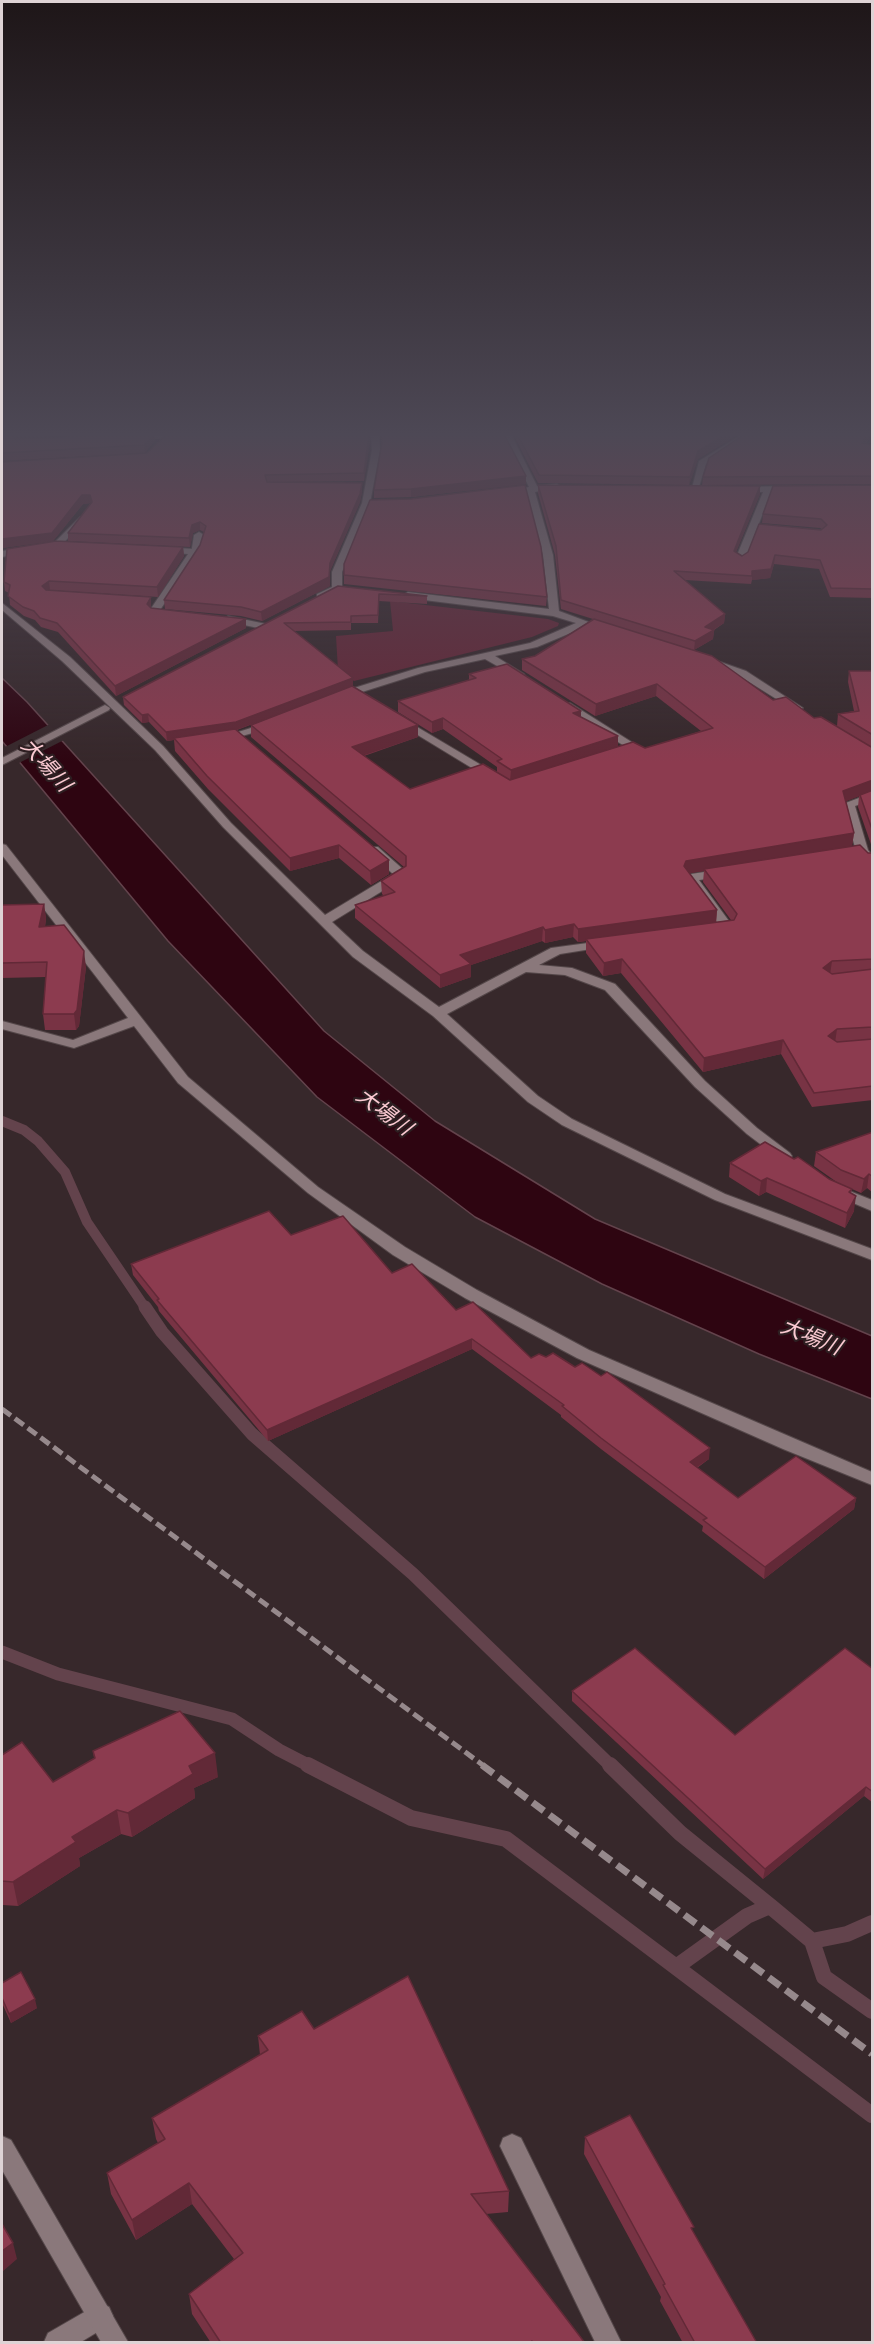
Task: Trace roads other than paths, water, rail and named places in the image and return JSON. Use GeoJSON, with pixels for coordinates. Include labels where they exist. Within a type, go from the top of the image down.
{"type":"FeatureCollection","features":[{"type":"Feature","properties":{"kind":"street"},"geometry":{"type":"LineString","coordinates":[[187,616],[155,613],[155,602],[194,552],[197,543]]}},
{"type":"Feature","properties":{"kind":"street"},"geometry":{"type":"LineString","coordinates":[[337,588],[337,572],[349,543]]}},
{"type":"Feature","properties":{"kind":"street"},"geometry":{"type":"LineString","coordinates":[[545,543],[554,613]]}},
{"type":"Feature","properties":{"kind":"street"},"geometry":{"type":"LineString","coordinates":[[740,560],[746,543]]}},
{"type":"Feature","properties":{"kind":"street"},"geometry":{"type":"LineString","coordinates":[[3,552],[69,545]]}},
{"type":"Feature","properties":{"kind":"street"},"geometry":{"type":"LineString","coordinates":[[151,549],[194,552]]}},
{"type":"Feature","properties":{"kind":"street"},"geometry":{"type":"LineString","coordinates":[[305,604],[337,588],[348,589]]}},
{"type":"Feature","properties":{"kind":"street"},"geometry":{"type":"LineString","coordinates":[[393,594],[554,613],[617,633]]}},
{"type":"Feature","properties":{"kind":"street"},"geometry":{"type":"LineString","coordinates":[[2,606],[66,659],[159,748],[227,825],[358,954],[438,1013],[533,1099],[567,1122],[720,1197],[873,1255]]}},
{"type":"Feature","properties":{"kind":"street"},"geometry":{"type":"LineString","coordinates":[[219,619],[263,626]]}},
{"type":"Feature","properties":{"kind":"street"},"geometry":{"type":"LineString","coordinates":[[243,637],[274,620]]}},
{"type":"Feature","properties":{"kind":"street"},"geometry":{"type":"LineString","coordinates":[[331,700],[358,694],[422,670],[533,645],[583,624]]}},
{"type":"Feature","properties":{"kind":"street"},"geometry":{"type":"LineString","coordinates":[[486,655],[526,680]]}},
{"type":"Feature","properties":{"kind":"street"},"geometry":{"type":"LineString","coordinates":[[703,659],[742,673],[805,712]]}},
{"type":"Feature","properties":{"kind":"street"},"geometry":{"type":"LineString","coordinates":[[556,699],[635,748],[612,755]]}},
{"type":"Feature","properties":{"kind":"street"},"geometry":{"type":"LineString","coordinates":[[2,762],[113,704]]}},
{"type":"Feature","properties":{"kind":"street"},"geometry":{"type":"LineString","coordinates":[[392,715],[500,781]]}},
{"type":"Feature","properties":{"kind":"street"},"geometry":{"type":"LineString","coordinates":[[207,741],[244,739],[280,722]]}},
{"type":"Feature","properties":{"kind":"street"},"geometry":{"type":"LineString","coordinates":[[159,748],[177,746]]}},
{"type":"Feature","properties":{"kind":"street"},"geometry":{"type":"LineString","coordinates":[[873,796],[849,804],[856,852],[873,861]]}},
{"type":"Feature","properties":{"kind":"street"},"geometry":{"type":"LineString","coordinates":[[326,920],[401,874],[365,843]]}},
{"type":"Feature","properties":{"kind":"street"},"geometry":{"type":"LineString","coordinates":[[2,848],[183,1080],[313,1190],[399,1251],[471,1294],[583,1354],[789,1445],[873,1479]]}},
{"type":"Feature","properties":{"kind":"street"},"geometry":{"type":"LineString","coordinates":[[705,931],[728,928],[692,878],[737,871]]}},
{"type":"Feature","properties":{"kind":"street"},"geometry":{"type":"LineString","coordinates":[[438,1013],[556,951],[614,942]]}},
{"type":"Feature","properties":{"kind":"street"},"geometry":{"type":"LineString","coordinates":[[521,968],[567,971],[610,987],[700,1084],[752,1131],[800,1168]]}},
{"type":"Feature","properties":{"kind":"street"},"geometry":{"type":"LineString","coordinates":[[2,1025],[75,1044],[136,1020]]}},
{"type":"Feature","properties":{"kind":"street"},"geometry":{"type":"LineString","coordinates":[[824,1183],[873,1206]]}},
{"type":"Feature","properties":{"kind":"street"},"geometry":{"type":"LineString","coordinates":[[512,2146],[608,2343]]}},
{"type":"Feature","properties":{"kind":"street"},"geometry":{"type":"LineString","coordinates":[[2,2148],[115,2343]]}},
{"type":"Feature","properties":{"kind":"street"},"geometry":{"type":"LineString","coordinates":[[57,2343],[100,2316]]}},
{"type":"Feature","properties":{"kind":"water","name":"大場川"},"geometry":{"type":"Polygon","coordinates":[[[2,678],[27,702],[324,1031],[435,1121],[595,1219],[872,1336],[872,1399],[759,1354],[602,1284],[475,1217],[317,1097],[168,941],[2,741],[2,678]]]}},
{"type":"Feature","properties":{"kind":"waterway"},"geometry":{"type":"LineString","coordinates":[[2,1121],[24,1130],[38,1141],[65,1172],[87,1222],[146,1309]]}},
{"type":"Feature","properties":{"kind":"waterway"},"geometry":{"type":"LineString","coordinates":[[145,1307],[162,1332],[252,1434],[413,1574],[611,1766]]}},
{"type":"Feature","properties":{"kind":"waterway"},"geometry":{"type":"LineString","coordinates":[[2,1652],[58,1674],[232,1719],[279,1750],[310,1766]]}},
{"type":"Feature","properties":{"kind":"waterway"},"geometry":{"type":"LineString","coordinates":[[308,1765],[411,1818],[506,1839],[676,1967]]}},
{"type":"Feature","properties":{"kind":"waterway"},"geometry":{"type":"LineString","coordinates":[[610,1765],[680,1833],[770,1906]]}},
{"type":"Feature","properties":{"kind":"waterway"},"geometry":{"type":"LineString","coordinates":[[676,1967],[747,1916],[770,1906]]}},
{"type":"Feature","properties":{"kind":"waterway"},"geometry":{"type":"LineString","coordinates":[[770,1906],[812,1941]]}},
{"type":"Feature","properties":{"kind":"waterway"},"geometry":{"type":"LineString","coordinates":[[812,1941],[847,1934],[872,1923]]}},
{"type":"Feature","properties":{"kind":"waterway"},"geometry":{"type":"LineString","coordinates":[[812,1941],[824,1977],[872,2011]]}},
{"type":"Feature","properties":{"kind":"waterway"},"geometry":{"type":"LineString","coordinates":[[676,1967],[872,2115]]}},
{"type":"Feature","properties":{"kind":"railway"},"geometry":{"type":"LineString","coordinates":[[2,1409],[484,1766]]}},
{"type":"Feature","properties":{"kind":"railway"},"geometry":{"type":"LineString","coordinates":[[482,1765],[872,2054]]}}]}
